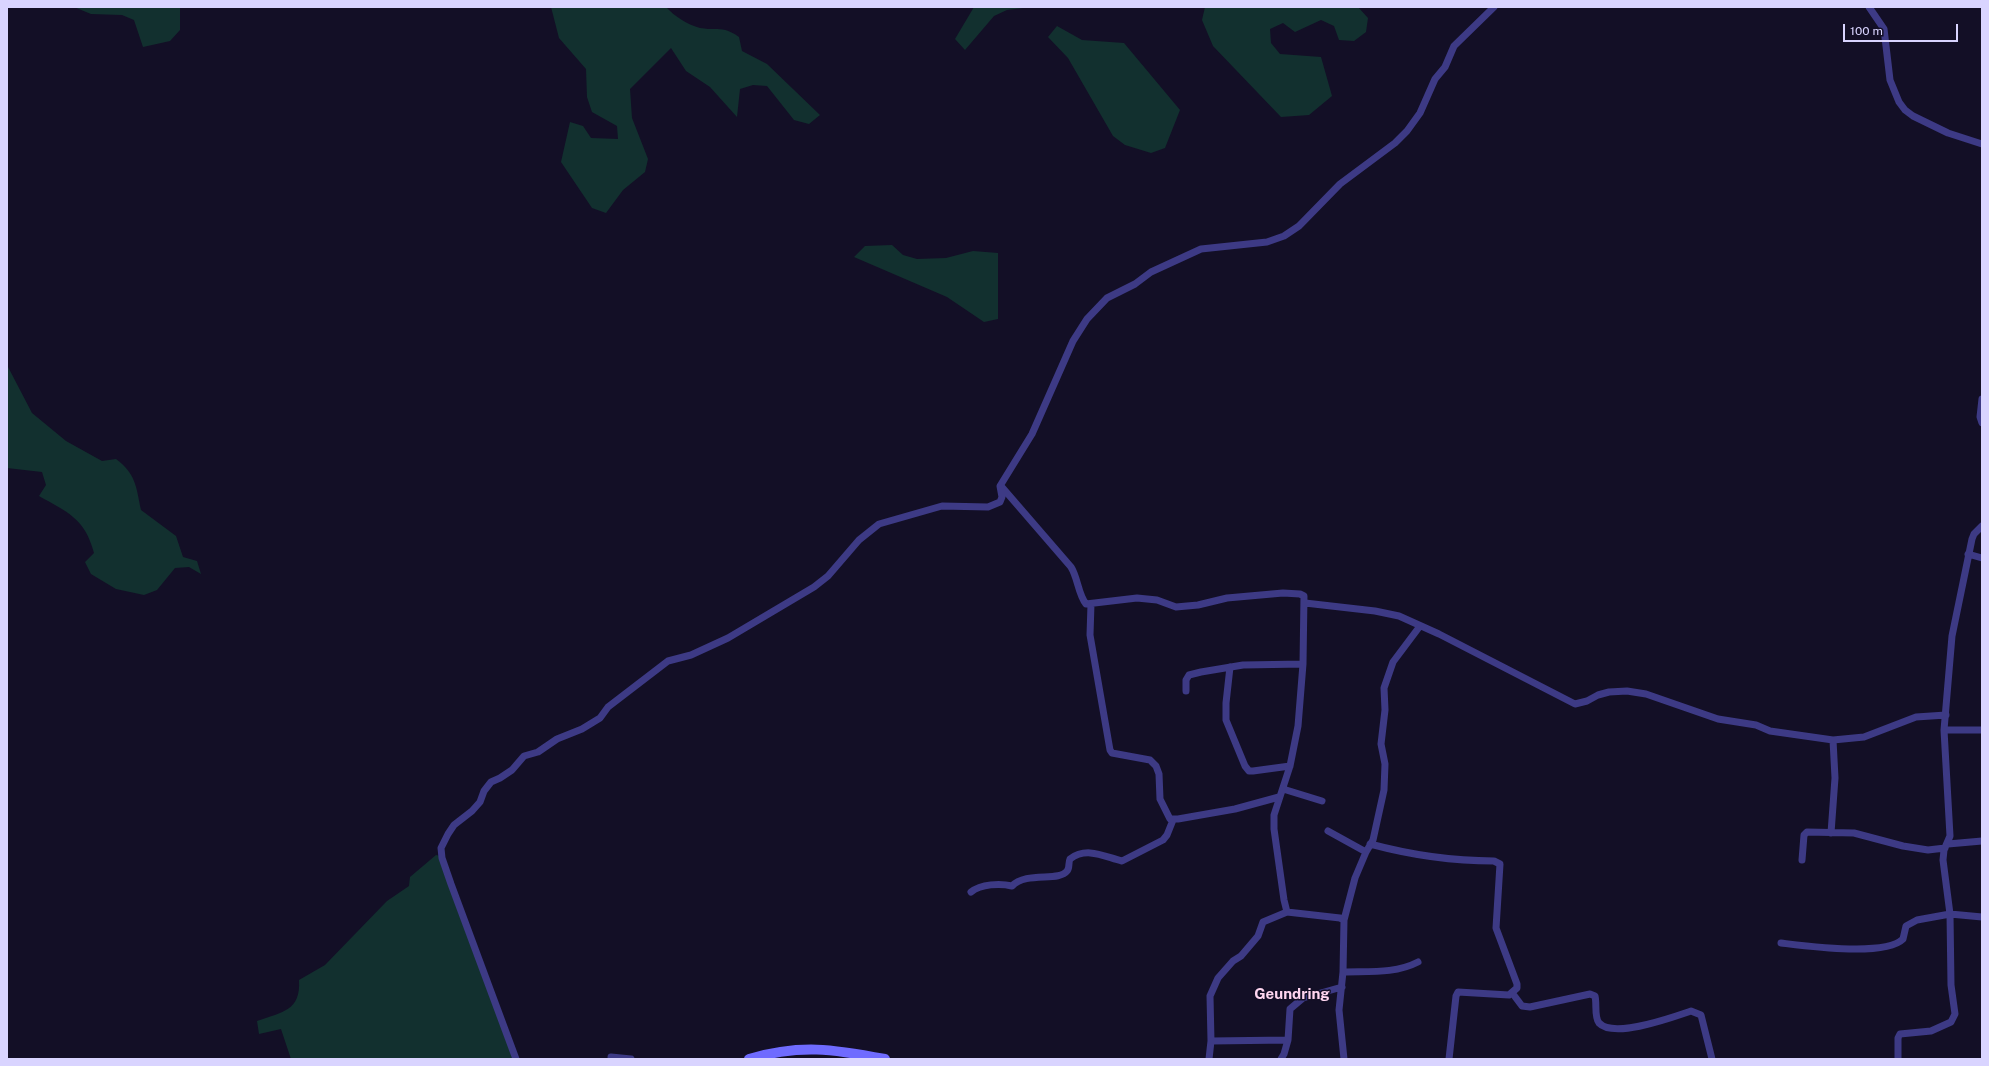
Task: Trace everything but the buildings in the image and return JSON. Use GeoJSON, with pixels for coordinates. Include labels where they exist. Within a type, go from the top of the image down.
{"type":"FeatureCollection","features":[{"type":"Feature","properties":{"kind":"street"},"geometry":{"type":"LineString","coordinates":[[516,1059],[442,858],[441,848],[454,825],[472,811],[480,802],[484,791],[491,782],[512,770],[524,756],[538,752],[557,739],[582,729],[600,718],[608,707],[668,661],[691,655],[728,638],[814,587],[828,576],[860,540],[880,524],[942,506],[988,507],[1000,502],[1002,497],[1000,486],[1032,434],[1073,341],[1087,319],[1107,298],[1135,284],[1150,272],[1201,249],[1267,242],[1284,236],[1299,226],[1340,184],[1395,143],[1407,131],[1420,113],[1435,79],[1445,67],[1454,46],[1494,7]]}},
{"type":"Feature","properties":{"kind":"street"},"geometry":{"type":"LineString","coordinates":[[1869,7],[1884,29],[1890,80],[1899,102],[1905,110],[1913,116],[1948,133],[1982,144]]}},
{"type":"Feature","properties":{"kind":"street"},"geometry":{"type":"LineString","coordinates":[[1982,399],[1980,417],[1982,423]]}},
{"type":"Feature","properties":{"kind":"street"},"geometry":{"type":"LineString","coordinates":[[1000,486],[1071,567],[1076,575],[1083,601],[1086,604],[1138,598],[1164,602],[1176,607],[1183,607],[1227,598],[1283,593],[1300,594],[1304,596],[1303,664],[1298,726],[1290,766],[1283,789],[1278,797],[1274,815],[1274,829],[1287,912]]}},
{"type":"Feature","properties":{"kind":"street"},"geometry":{"type":"LineString","coordinates":[[1898,1059],[1898,1038],[1900,1034],[1931,1031],[1951,1022],[1954,1018],[1955,1007],[1951,980],[1950,914],[1943,860],[1950,836],[1944,730],[1952,636],[1968,554],[1972,539],[1980,530]]}},
{"type":"Feature","properties":{"kind":"street"},"geometry":{"type":"LineString","coordinates":[[1968,554],[1982,558]]}},
{"type":"Feature","properties":{"kind":"street"},"geometry":{"type":"LineString","coordinates":[[1305,603],[1381,612],[1399,616],[1439,634],[1575,704],[1609,692],[1633,692],[1646,694],[1718,719],[1756,725],[1770,731],[1833,740],[1864,737],[1916,717],[1946,714]]}},
{"type":"Feature","properties":{"kind":"street"},"geometry":{"type":"LineString","coordinates":[[1091,604],[1090,635],[1110,750],[1112,753],[1150,760],[1156,766],[1159,774],[1160,799],[1170,819],[1173,820],[1235,809],[1278,797]]}},
{"type":"Feature","properties":{"kind":"street"},"geometry":{"type":"LineString","coordinates":[[1344,1059],[1339,1010],[1343,972],[1344,920],[1354,878],[1373,840],[1384,790],[1384,764],[1381,744],[1385,710],[1384,688],[1393,662],[1420,626]]}},
{"type":"Feature","properties":{"kind":"street"},"geometry":{"type":"LineString","coordinates":[[1186,691],[1186,680],[1190,675],[1230,667],[1258,664],[1303,664]]}},
{"type":"Feature","properties":{"kind":"street"},"geometry":{"type":"LineString","coordinates":[[1230,667],[1226,720],[1248,771],[1290,766]]}},
{"type":"Feature","properties":{"kind":"street"},"geometry":{"type":"LineString","coordinates":[[1944,730],[1982,730]]}},
{"type":"Feature","properties":{"kind":"street"},"geometry":{"type":"LineString","coordinates":[[1831,833],[1835,778],[1833,740]]}},
{"type":"Feature","properties":{"kind":"street"},"geometry":{"type":"LineString","coordinates":[[1283,789],[1322,801]]}},
{"type":"Feature","properties":{"kind":"street"},"geometry":{"type":"LineString","coordinates":[[971,892],[975,889],[990,886],[1012,886],[1024,878],[1063,874],[1068,869],[1070,859],[1084,853],[1094,852],[1122,861],[1163,840],[1173,820]]}},
{"type":"Feature","properties":{"kind":"street"},"geometry":{"type":"LineString","coordinates":[[1328,831],[1366,852]]}},
{"type":"Feature","properties":{"kind":"street"},"geometry":{"type":"LineString","coordinates":[[1802,860],[1805,833],[1854,833],[1903,846],[1928,850],[1982,841]]}},
{"type":"Feature","properties":{"kind":"street"},"geometry":{"type":"LineString","coordinates":[[1370,844],[1441,859],[1498,862],[1500,867],[1496,928],[1517,984],[1517,988],[1513,994],[1504,995],[1458,992],[1456,996],[1449,1059]]}},
{"type":"Feature","properties":{"kind":"street"},"geometry":{"type":"LineString","coordinates":[[1209,1059],[1211,1041],[1210,996],[1218,978],[1233,961],[1242,956],[1258,936],[1263,922],[1287,912],[1340,918],[1344,920]]}},
{"type":"Feature","properties":{"kind":"street"},"geometry":{"type":"LineString","coordinates":[[1781,943],[1842,949],[1894,945],[1903,939],[1908,924],[1950,914],[1982,917]]}},
{"type":"Feature","properties":{"kind":"street"},"geometry":{"type":"LineString","coordinates":[[1343,972],[1398,970],[1407,968],[1418,962]]}},
{"type":"Feature","properties":{"kind":"street"},"geometry":{"type":"LineString","coordinates":[[1281,1059],[1288,1040],[1290,1009],[1303,998],[1342,988]]}},
{"type":"Feature","properties":{"kind":"street"},"geometry":{"type":"LineString","coordinates":[[1513,994],[1522,1006],[1530,1007],[1590,994],[1595,996],[1596,1017],[1599,1023],[1606,1027],[1644,1027],[1691,1011],[1701,1016],[1712,1059]]}},
{"type":"Feature","properties":{"kind":"street"},"geometry":{"type":"LineString","coordinates":[[1211,1041],[1288,1040]]}},
{"type":"Feature","properties":{"kind":"street"},"geometry":{"type":"LineString","coordinates":[[749,1059],[784,1050],[810,1049],[844,1051],[885,1059]]}},
{"type":"Feature","properties":{"kind":"street"},"geometry":{"type":"LineString","coordinates":[[611,1057],[631,1059]]}},
{"type":"Feature","properties":{"kind":"green space"},"geometry":{"type":"Polygon","coordinates":[[[74,7],[180,7],[180,30],[170,41],[143,47],[134,20],[122,15],[91,14],[74,7]]]}},
{"type":"Feature","properties":{"kind":"green space"},"geometry":{"type":"Polygon","coordinates":[[[551,7],[666,7],[673,14],[695,27],[720,29],[733,33],[739,37],[742,51],[767,64],[820,115],[809,124],[794,120],[767,86],[753,85],[740,89],[737,117],[710,87],[686,71],[671,48],[630,89],[632,118],[648,159],[645,172],[623,190],[606,213],[592,208],[561,162],[570,122],[583,126],[591,138],[618,139],[617,126],[592,112],[587,97],[586,69],[559,38],[551,7]]]}},
{"type":"Feature","properties":{"kind":"green space"},"geometry":{"type":"Polygon","coordinates":[[[974,7],[1031,7],[1007,10],[994,16],[965,50],[955,39],[974,7]]]}},
{"type":"Feature","properties":{"kind":"green space"},"geometry":{"type":"Polygon","coordinates":[[[1205,7],[1358,7],[1368,18],[1366,32],[1354,41],[1339,40],[1334,26],[1321,20],[1295,32],[1283,23],[1270,29],[1271,43],[1280,54],[1321,57],[1332,96],[1309,115],[1281,117],[1213,46],[1202,20],[1205,7]]]}},
{"type":"Feature","properties":{"kind":"green space"},"geometry":{"type":"Polygon","coordinates":[[[1057,26],[1082,40],[1124,43],[1180,110],[1165,148],[1151,153],[1125,145],[1113,136],[1068,58],[1048,37],[1057,26]]]}},
{"type":"Feature","properties":{"kind":"green space"},"geometry":{"type":"Polygon","coordinates":[[[892,245],[903,255],[917,259],[946,258],[973,251],[998,253],[998,319],[984,322],[947,297],[854,257],[865,246],[892,245]]]}},
{"type":"Feature","properties":{"kind":"green space"},"geometry":{"type":"Polygon","coordinates":[[[7,365],[32,413],[66,441],[102,461],[116,459],[128,470],[134,481],[141,510],[176,536],[183,557],[197,561],[201,574],[189,567],[175,568],[157,590],[144,595],[116,589],[91,574],[85,562],[94,553],[86,532],[74,517],[39,496],[46,485],[42,472],[7,468],[7,365]]]}},
{"type":"Feature","properties":{"kind":"green space"},"geometry":{"type":"Polygon","coordinates":[[[436,855],[441,856],[517,1059],[291,1059],[281,1029],[259,1034],[257,1021],[288,1009],[297,998],[299,980],[325,965],[387,901],[409,886],[410,877],[436,855]]]}},
{"type":"Feature","properties":{"kind":"district","name":"Geundring"},"geometry":{"type":"Point","coordinates":[1292,994]}}]}
